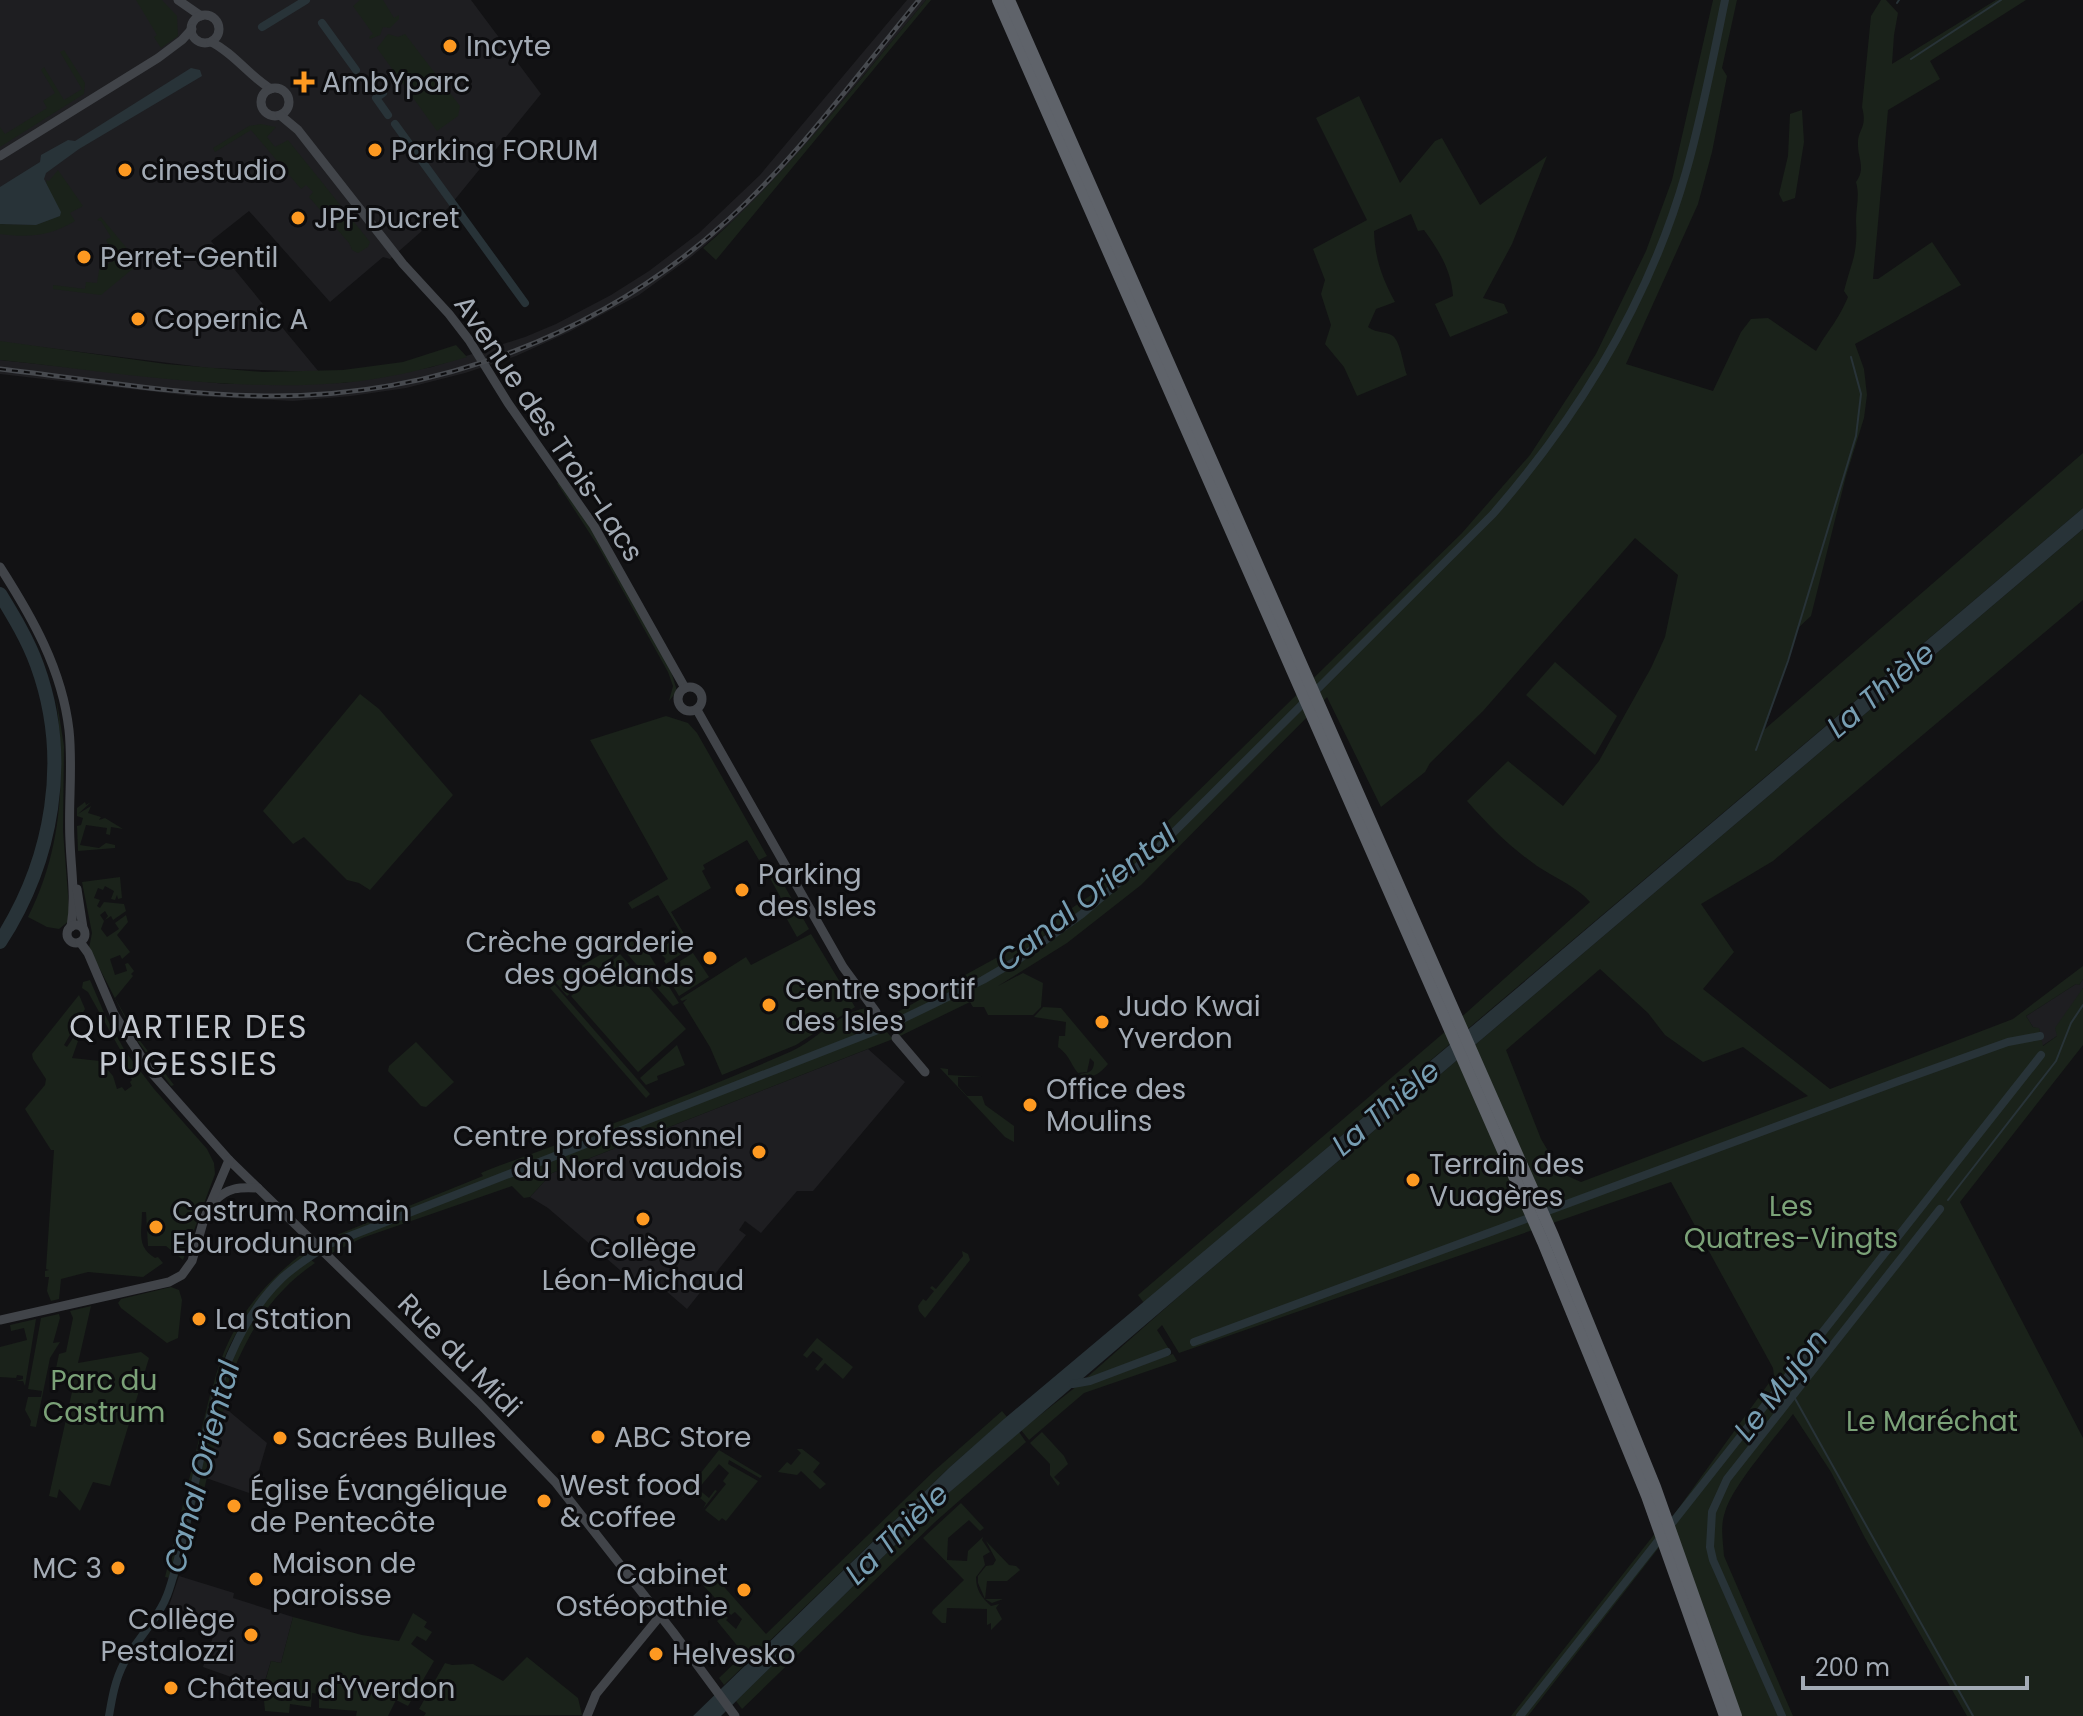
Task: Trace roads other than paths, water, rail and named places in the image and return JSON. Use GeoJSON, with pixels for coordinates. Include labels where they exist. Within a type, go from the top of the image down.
{"type":"FeatureCollection","features":[{"type":"Feature","properties":{"kind":"highway"},"geometry":{"type":"LineString","coordinates":[[998,0],[1549,1256],[1647,1496],[1725,1716]]}},
{"type":"Feature","properties":{"kind":"highway"},"geometry":{"type":"LineString","coordinates":[[1009,0],[1553,1236],[1655,1487],[1736,1716]]}},
{"type":"Feature","properties":{"kind":"street"},"geometry":{"type":"LineString","coordinates":[[180,2],[195,23],[196,39],[224,48]]}},
{"type":"Feature","properties":{"kind":"street"},"geometry":{"type":"LineString","coordinates":[[0,156],[158,58],[182,40],[195,23],[214,18],[224,48],[251,77],[262,98],[262,107],[266,112],[280,115],[288,107],[285,93],[251,77]]}},
{"type":"Feature","properties":{"kind":"street"},"geometry":{"type":"LineString","coordinates":[[158,58],[185,46],[207,42],[219,31]]}},
{"type":"Feature","properties":{"kind":"street"},"geometry":{"type":"LineString","coordinates":[[262,98],[271,89]]}},
{"type":"Feature","properties":{"kind":"street","name":"Avenue des Trois-Lacs"},"geometry":{"type":"LineString","coordinates":[[288,107],[298,130]]}},
{"type":"Feature","properties":{"kind":"street","name":"Avenue des Trois-Lacs"},"geometry":{"type":"LineString","coordinates":[[280,115],[298,130],[411,274],[462,330],[508,403],[594,526],[685,688]]}},
{"type":"Feature","properties":{"kind":"street"},"geometry":{"type":"LineString","coordinates":[[0,567],[33,621],[51,659],[65,707],[70,747],[73,874],[71,927],[68,933],[69,939],[75,943],[85,936],[73,874]]}},
{"type":"Feature","properties":{"kind":"street"},"geometry":{"type":"LineString","coordinates":[[685,688],[695,688],[702,694],[703,702],[697,710],[690,712],[680,707],[679,695],[685,688]]}},
{"type":"Feature","properties":{"kind":"street"},"geometry":{"type":"LineString","coordinates":[[697,710],[843,967],[876,1012]]}},
{"type":"Feature","properties":{"kind":"street"},"geometry":{"type":"LineString","coordinates":[[71,927],[77,925],[83,928]]}},
{"type":"Feature","properties":{"kind":"street","name":"Rue du Midi"},"geometry":{"type":"LineString","coordinates":[[80,942],[131,1043],[163,1086],[229,1160],[479,1403],[556,1483],[734,1716]]}},
{"type":"Feature","properties":{"kind":"street"},"geometry":{"type":"LineString","coordinates":[[896,1038],[925,1072]]}},
{"type":"Feature","properties":{"kind":"street"},"geometry":{"type":"LineString","coordinates":[[0,1320],[169,1282],[182,1275],[192,1261],[205,1215],[229,1160]]}},
{"type":"Feature","properties":{"kind":"street"},"geometry":{"type":"LineString","coordinates":[[205,1215],[218,1196],[231,1188],[258,1188]]}},
{"type":"Feature","properties":{"kind":"street"},"geometry":{"type":"LineString","coordinates":[[587,1716],[596,1694],[660,1616]]}},
{"type":"Feature","properties":{"kind":"water"},"geometry":{"type":"Polygon","coordinates":[[[191,68],[200,70],[202,76],[79,149],[46,173],[44,179],[61,212],[60,216],[36,225],[0,224],[0,187],[40,162],[41,155],[68,140],[75,141],[191,68]]]}},
{"type":"Feature","properties":{"kind":"water","name":"La Thièle"},"geometry":{"type":"Polygon","coordinates":[[[2083,508],[2083,529],[944,1497],[721,1716],[693,1716],[950,1467],[1004,1419],[2083,508]]]}},
{"type":"Feature","properties":{"kind":"waterway"},"geometry":{"type":"LineString","coordinates":[[262,27],[306,0]]}},
{"type":"Feature","properties":{"kind":"waterway","name":"Canal Oriental"},"geometry":{"type":"LineString","coordinates":[[109,1716],[121,1669],[160,1610],[169,1590],[208,1425],[235,1345],[255,1310],[287,1273],[327,1245],[888,1026],[1019,959],[1082,914],[1151,855],[1493,514],[1525,476],[1582,396],[1632,310],[1653,265],[1692,151],[1725,0]]}},
{"type":"Feature","properties":{"kind":"waterway"},"geometry":{"type":"LineString","coordinates":[[1911,59],[2001,0]]}},
{"type":"Feature","properties":{"kind":"waterway"},"geometry":{"type":"LineString","coordinates":[[322,23],[356,70]]}},
{"type":"Feature","properties":{"kind":"waterway"},"geometry":{"type":"LineString","coordinates":[[383,93],[376,98],[388,115]]}},
{"type":"Feature","properties":{"kind":"waterway"},"geometry":{"type":"LineString","coordinates":[[395,124],[525,303]]}},
{"type":"Feature","properties":{"kind":"waterway"},"geometry":{"type":"LineString","coordinates":[[1756,750],[1788,661],[1856,436],[1861,394],[1851,357]]}},
{"type":"Feature","properties":{"kind":"waterway"},"geometry":{"type":"LineString","coordinates":[[0,594],[37,665],[53,736],[54,772],[44,843],[33,877],[0,942]]}},
{"type":"Feature","properties":{"kind":"waterway"},"geometry":{"type":"LineString","coordinates":[[1948,1200],[2056,1061],[2071,1023],[2083,1005]]}},
{"type":"Feature","properties":{"kind":"waterway"},"geometry":{"type":"LineString","coordinates":[[1194,1342],[1899,1081],[2008,1042],[2040,1036]]}},
{"type":"Feature","properties":{"kind":"waterway","name":"Le Mujon"},"geometry":{"type":"LineString","coordinates":[[1520,1716],[2041,1055]]}},
{"type":"Feature","properties":{"kind":"waterway"},"geometry":{"type":"LineString","coordinates":[[1782,1716],[1713,1560],[1710,1547],[1712,1512],[1727,1479],[1940,1209]]}},
{"type":"Feature","properties":{"kind":"waterway"},"geometry":{"type":"LineString","coordinates":[[1073,1384],[1090,1381],[1167,1352]]}},
{"type":"Feature","properties":{"kind":"waterway"},"geometry":{"type":"LineString","coordinates":[[1793,1395],[1973,1716]]}},
{"type":"Feature","properties":{"kind":"railway"},"geometry":{"type":"LineString","coordinates":[[0,369],[165,390],[265,396],[329,394],[392,385],[453,371],[514,351],[572,326],[627,295],[680,260],[729,219],[804,141],[919,0]]}},
{"type":"Feature","properties":{"kind":"place","name":"Incyte"},"geometry":{"type":"Point","coordinates":[450,46]}},
{"type":"Feature","properties":{"kind":"place","name":"AmbYparc"},"geometry":{"type":"Point","coordinates":[304,82]}},
{"type":"Feature","properties":{"kind":"place","name":"Parking FORUM"},"geometry":{"type":"Point","coordinates":[375,150]}},
{"type":"Feature","properties":{"kind":"place","name":"cinestudio"},"geometry":{"type":"Point","coordinates":[125,170]}},
{"type":"Feature","properties":{"kind":"place","name":"JPF Ducret"},"geometry":{"type":"Point","coordinates":[298,218]}},
{"type":"Feature","properties":{"kind":"place","name":"Perret-Gentil"},"geometry":{"type":"Point","coordinates":[84,257]}},
{"type":"Feature","properties":{"kind":"place","name":"Copernic A"},"geometry":{"type":"Point","coordinates":[138,319]}},
{"type":"Feature","properties":{"kind":"place","name":"Parking des Isles"},"geometry":{"type":"Point","coordinates":[742,890]}},
{"type":"Feature","properties":{"kind":"place","name":"Crèche garderie des goélands"},"geometry":{"type":"Point","coordinates":[710,958]}},
{"type":"Feature","properties":{"kind":"place","name":"Centre sportif des Isles"},"geometry":{"type":"Point","coordinates":[769,1005]}},
{"type":"Feature","properties":{"kind":"place","name":"Judo Kwai Yverdon"},"geometry":{"type":"Point","coordinates":[1102,1022]}},
{"type":"Feature","properties":{"kind":"place","name":"Office des Moulins"},"geometry":{"type":"Point","coordinates":[1030,1105]}},
{"type":"Feature","properties":{"kind":"place","name":"Centre professionnel du Nord vaudois"},"geometry":{"type":"Point","coordinates":[759,1152]}},
{"type":"Feature","properties":{"kind":"place","name":"Terrain des Vuagères"},"geometry":{"type":"Point","coordinates":[1413,1180]}},
{"type":"Feature","properties":{"kind":"place","name":"Collège Léon-Michaud"},"geometry":{"type":"Point","coordinates":[643,1219]}},
{"type":"Feature","properties":{"kind":"place","name":"Castrum Romain Eburodunum"},"geometry":{"type":"Point","coordinates":[156,1227]}},
{"type":"Feature","properties":{"kind":"place","name":"La Station"},"geometry":{"type":"Point","coordinates":[199,1319]}},
{"type":"Feature","properties":{"kind":"place","name":"ABC Store"},"geometry":{"type":"Point","coordinates":[598,1437]}},
{"type":"Feature","properties":{"kind":"place","name":"Sacrées Bulles"},"geometry":{"type":"Point","coordinates":[280,1438]}},
{"type":"Feature","properties":{"kind":"place","name":"West food & coffee"},"geometry":{"type":"Point","coordinates":[544,1501]}},
{"type":"Feature","properties":{"kind":"place","name":"Église Évangélique de Pentecôte"},"geometry":{"type":"Point","coordinates":[234,1506]}},
{"type":"Feature","properties":{"kind":"place","name":"MC 3"},"geometry":{"type":"Point","coordinates":[118,1568]}},
{"type":"Feature","properties":{"kind":"place","name":"Maison de paroisse"},"geometry":{"type":"Point","coordinates":[256,1579]}},
{"type":"Feature","properties":{"kind":"place","name":"Cabinet Ostéopathie"},"geometry":{"type":"Point","coordinates":[744,1590]}},
{"type":"Feature","properties":{"kind":"place","name":"Collège Pestalozzi"},"geometry":{"type":"Point","coordinates":[251,1635]}},
{"type":"Feature","properties":{"kind":"place","name":"Helvesko"},"geometry":{"type":"Point","coordinates":[656,1654]}},
{"type":"Feature","properties":{"kind":"place","name":"Château d'Yverdon"},"geometry":{"type":"Point","coordinates":[171,1688]}},
{"type":"Feature","properties":{"kind":"district","name":"QUARTIER DES PUGESSIES"},"geometry":{"type":"Point","coordinates":[189,1046]}},
{"type":"Feature","properties":{"kind":"park label","name":"Les Quatres-Vingts"},"geometry":{"type":"Point","coordinates":[1791,1222]}},
{"type":"Feature","properties":{"kind":"park label","name":"Parc du Castrum"},"geometry":{"type":"Point","coordinates":[104,1396]}},
{"type":"Feature","properties":{"kind":"park label","name":"Le Maréchat"},"geometry":{"type":"Point","coordinates":[1932,1421]}}]}
